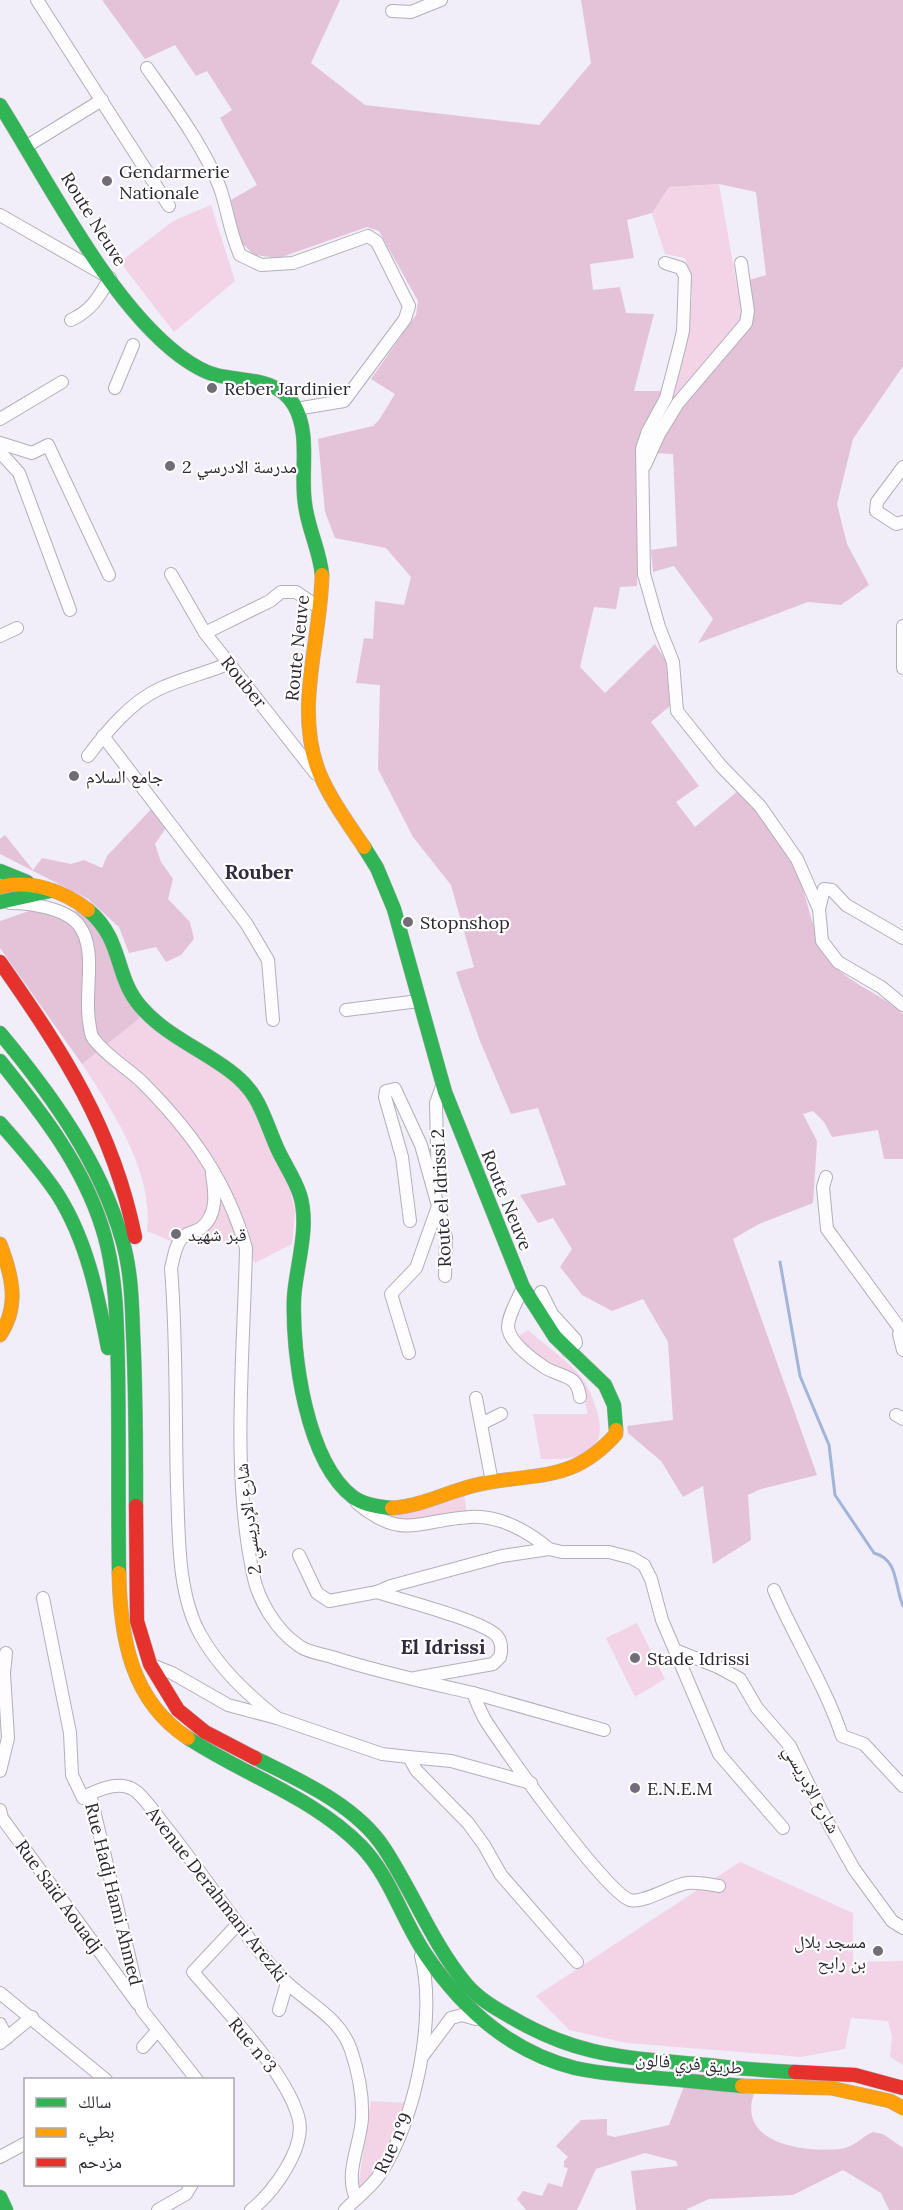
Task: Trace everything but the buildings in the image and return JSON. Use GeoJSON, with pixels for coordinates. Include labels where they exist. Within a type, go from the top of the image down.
{"type":"FeatureCollection","features":[{"type":"Feature","properties":{"kind":"main road","name":"Route Neuve"},"geometry":{"type":"LineString","coordinates":[[0,105],[110,278],[170,348],[193,365],[215,375],[257,380],[270,385],[285,393],[296,409],[301,428],[304,500],[322,567],[320,608],[308,678],[312,752],[325,786],[385,883],[399,923],[442,1086],[523,1287],[532,1304],[568,1351],[595,1371],[613,1396],[617,1417],[616,1434],[588,1461],[568,1469],[472,1486],[413,1507],[375,1507],[351,1498]]}},
{"type":"Feature","properties":{"kind":"main road"},"geometry":{"type":"LineString","coordinates":[[0,871],[84,903],[96,914],[116,946],[127,987],[142,1010],[196,1050],[241,1078],[260,1102],[278,1149],[298,1189],[303,1211],[294,1306],[296,1346],[306,1398],[329,1472],[351,1498]]}},
{"type":"Feature","properties":{"kind":"main road"},"geometry":{"type":"LineString","coordinates":[[0,887],[28,883]]}},
{"type":"Feature","properties":{"kind":"main road"},"geometry":{"type":"LineString","coordinates":[[0,903],[51,890]]}},
{"type":"Feature","properties":{"kind":"main road"},"geometry":{"type":"LineString","coordinates":[[0,962],[61,1048],[82,1083],[126,1193],[136,1252],[136,1603],[140,1635],[150,1664],[168,1697],[195,1725],[318,1790],[345,1808],[383,1846],[460,1976],[483,2000],[522,2025],[555,2041],[590,2052],[744,2068],[855,2075],[903,2088]]}},
{"type":"Feature","properties":{"kind":"main road"},"geometry":{"type":"LineString","coordinates":[[0,1033],[29,1068],[77,1138],[111,1204],[128,1260],[135,1370]]}},
{"type":"Feature","properties":{"kind":"main road"},"geometry":{"type":"LineString","coordinates":[[0,1060],[68,1154],[102,1224],[115,1281],[119,1421]]}},
{"type":"Feature","properties":{"kind":"main road"},"geometry":{"type":"LineString","coordinates":[[0,1123],[47,1180],[75,1230],[105,1330],[119,1421]]}},
{"type":"Feature","properties":{"kind":"main road"},"geometry":{"type":"LineString","coordinates":[[0,1244],[12,1278],[13,1302],[8,1325],[0,1335]]}},
{"type":"Feature","properties":{"kind":"main road","name":"طريق فري فالون"},"geometry":{"type":"LineString","coordinates":[[119,1421],[120,1619],[125,1650],[143,1692],[158,1714],[179,1734],[236,1768],[306,1802],[333,1821],[370,1856],[417,1941],[445,1985],[481,2021],[536,2054],[586,2071],[747,2086],[826,2087],[884,2100],[903,2108]]}},
{"type":"Feature","properties":{"kind":"main road"},"geometry":{"type":"LineString","coordinates":[[0,2197],[6,2210]]}},
{"type":"Feature","properties":{"kind":"street"},"geometry":{"type":"LineString","coordinates":[[37,0],[169,206]]}},
{"type":"Feature","properties":{"kind":"street"},"geometry":{"type":"LineString","coordinates":[[392,11],[411,12],[441,0]]}},
{"type":"Feature","properties":{"kind":"street"},"geometry":{"type":"LineString","coordinates":[[147,68],[199,148],[220,188],[229,231],[240,255],[261,265],[293,263],[368,236],[377,242],[409,306],[405,320],[344,401],[296,409]]}},
{"type":"Feature","properties":{"kind":"street"},"geometry":{"type":"LineString","coordinates":[[27,146],[102,100]]}},
{"type":"Feature","properties":{"kind":"street"},"geometry":{"type":"LineString","coordinates":[[0,215],[110,278],[92,307],[71,320]]}},
{"type":"Feature","properties":{"kind":"street"},"geometry":{"type":"LineString","coordinates":[[665,263],[681,268],[685,276],[683,331],[666,398],[648,431],[642,449],[644,574],[659,627],[673,662],[677,711],[721,766],[760,806],[797,859],[819,909],[822,941],[838,962],[881,987],[903,1005]]}},
{"type":"Feature","properties":{"kind":"street"},"geometry":{"type":"LineString","coordinates":[[643,469],[659,434],[678,403],[746,323],[748,311],[741,264]]}},
{"type":"Feature","properties":{"kind":"street"},"geometry":{"type":"LineString","coordinates":[[115,388],[133,345]]}},
{"type":"Feature","properties":{"kind":"street"},"geometry":{"type":"LineString","coordinates":[[0,419],[62,382]]}},
{"type":"Feature","properties":{"kind":"street"},"geometry":{"type":"LineString","coordinates":[[0,443],[32,453],[48,445],[109,575]]}},
{"type":"Feature","properties":{"kind":"street"},"geometry":{"type":"LineString","coordinates":[[0,452],[19,473],[69,610]]}},
{"type":"Feature","properties":{"kind":"street"},"geometry":{"type":"LineString","coordinates":[[903,467],[877,502],[876,511],[896,524],[903,522]]}},
{"type":"Feature","properties":{"kind":"street","name":"Rouber"},"geometry":{"type":"LineString","coordinates":[[171,574],[206,633],[325,786]]}},
{"type":"Feature","properties":{"kind":"street"},"geometry":{"type":"LineString","coordinates":[[206,633],[270,601],[281,592],[296,592],[320,608]]}},
{"type":"Feature","properties":{"kind":"street"},"geometry":{"type":"LineString","coordinates":[[903,626],[903,668]]}},
{"type":"Feature","properties":{"kind":"street"},"geometry":{"type":"LineString","coordinates":[[0,636],[17,628]]}},
{"type":"Feature","properties":{"kind":"street"},"geometry":{"type":"LineString","coordinates":[[88,756],[103,736],[142,698],[159,688],[230,663]]}},
{"type":"Feature","properties":{"kind":"street"},"geometry":{"type":"LineString","coordinates":[[103,736],[246,923],[268,960],[273,1020]]}},
{"type":"Feature","properties":{"kind":"street"},"geometry":{"type":"LineString","coordinates":[[819,909],[824,889],[832,890],[846,905],[903,938]]}},
{"type":"Feature","properties":{"kind":"street","name":"شارع الإدريسي 2"},"geometry":{"type":"LineString","coordinates":[[0,903],[46,909],[69,916],[78,924],[89,942],[86,1000],[92,1037],[143,1083],[185,1129],[211,1163],[238,1221],[246,1248],[240,1451],[253,1575],[263,1602],[278,1626],[299,1647],[604,1730]]}},
{"type":"Feature","properties":{"kind":"street"},"geometry":{"type":"LineString","coordinates":[[346,1010],[419,1001]]}},
{"type":"Feature","properties":{"kind":"street","name":"Route el Idrissi 2"},"geometry":{"type":"LineString","coordinates":[[442,1086],[436,1102],[438,1206],[446,1237],[445,1276]]}},
{"type":"Feature","properties":{"kind":"street"},"geometry":{"type":"LineString","coordinates":[[409,1353],[392,1294],[416,1268],[438,1206],[421,1145],[398,1091],[386,1091],[385,1097],[402,1157],[410,1221]]}},
{"type":"Feature","properties":{"kind":"street"},"geometry":{"type":"LineString","coordinates":[[211,1163],[215,1196],[211,1213],[199,1230],[184,1235],[178,1243],[171,1268],[178,1522],[183,1571],[188,1601],[195,1622],[211,1651],[245,1692],[277,1718]]}},
{"type":"Feature","properties":{"kind":"street"},"geometry":{"type":"LineString","coordinates":[[826,1177],[823,1187],[827,1229],[902,1330],[903,1350]]}},
{"type":"Feature","properties":{"kind":"street"},"geometry":{"type":"LineString","coordinates":[[523,1287],[508,1324],[511,1339],[545,1367],[572,1378],[579,1386],[580,1397]]}},
{"type":"Feature","properties":{"kind":"street"},"geometry":{"type":"LineString","coordinates":[[541,1292],[552,1314],[575,1339],[576,1343],[568,1351]]}},
{"type":"Feature","properties":{"kind":"street"},"geometry":{"type":"LineString","coordinates":[[477,1398],[492,1482]]}},
{"type":"Feature","properties":{"kind":"street"},"geometry":{"type":"LineString","coordinates":[[483,1423],[501,1414]]}},
{"type":"Feature","properties":{"kind":"street"},"geometry":{"type":"LineString","coordinates":[[351,1498],[376,1519],[391,1524],[410,1526],[471,1516],[499,1520],[535,1538],[549,1550]]}},
{"type":"Feature","properties":{"kind":"street"},"geometry":{"type":"LineString","coordinates":[[299,1556],[317,1593],[329,1601],[377,1592],[391,1586],[502,1556],[549,1550],[609,1552],[632,1558],[644,1565],[675,1650],[719,1754],[783,1828]]}},
{"type":"Feature","properties":{"kind":"street"},"geometry":{"type":"LineString","coordinates":[[774,1590],[793,1634],[834,1711],[842,1736],[864,1744],[903,1786]]}},
{"type":"Feature","properties":{"kind":"street"},"geometry":{"type":"LineString","coordinates":[[377,1592],[475,1624],[495,1634],[500,1642],[501,1655],[493,1664],[410,1679]]}},
{"type":"Feature","properties":{"kind":"street","name":"Rue Hadj Hami Ahmed"},"geometry":{"type":"LineString","coordinates":[[43,1598],[70,1733],[72,1775],[83,1798],[90,1794],[142,2010],[196,2078]]}},
{"type":"Feature","properties":{"kind":"street","name":"شارع الإدريسي"},"geometry":{"type":"LineString","coordinates":[[675,1650],[718,1666],[740,1679],[757,1708],[790,1746],[854,1869],[892,1921],[903,1928]]}},
{"type":"Feature","properties":{"kind":"street"},"geometry":{"type":"LineString","coordinates":[[0,1771],[8,1738],[4,1672],[6,1653]]}},
{"type":"Feature","properties":{"kind":"street"},"geometry":{"type":"LineString","coordinates":[[150,1664],[172,1673],[228,1705],[277,1718],[382,1754],[451,1761],[531,1783]]}},
{"type":"Feature","properties":{"kind":"street"},"geometry":{"type":"LineString","coordinates":[[473,1693],[484,1718],[574,1844],[607,1883],[621,1894],[630,1900],[640,1900],[685,1883],[702,1882],[719,1886]]}},
{"type":"Feature","properties":{"kind":"street"},"geometry":{"type":"LineString","coordinates":[[409,1757],[416,1770],[468,1823],[501,1875],[522,1901],[578,1962]]}},
{"type":"Feature","properties":{"kind":"street","name":"Avenue Derahmani Arezki"},"geometry":{"type":"LineString","coordinates":[[90,1794],[103,1787],[122,1785],[136,1791],[192,1860],[237,1924],[287,1983],[332,2019],[345,2037],[352,2051],[361,2095],[362,2118],[351,2178],[356,2198]]}},
{"type":"Feature","properties":{"kind":"street","name":"Rue Saïd Aouadj"},"geometry":{"type":"LineString","coordinates":[[6,1814],[142,2010]]}},
{"type":"Feature","properties":{"kind":"street","name":"Rue n°3"},"geometry":{"type":"LineString","coordinates":[[237,1924],[193,1972],[277,2072],[299,2116],[300,2131],[280,2180],[251,2210]]}},
{"type":"Feature","properties":{"kind":"street"},"geometry":{"type":"LineString","coordinates":[[417,1941],[426,1987],[419,2064]]}},
{"type":"Feature","properties":{"kind":"street"},"geometry":{"type":"LineString","coordinates":[[279,2010],[287,1983]]}},
{"type":"Feature","properties":{"kind":"street"},"geometry":{"type":"LineString","coordinates":[[0,1993],[105,2078]]}},
{"type":"Feature","properties":{"kind":"street"},"geometry":{"type":"LineString","coordinates":[[419,2064],[436,2034],[451,2018],[462,2015],[481,2021]]}},
{"type":"Feature","properties":{"kind":"street"},"geometry":{"type":"LineString","coordinates":[[0,2024],[3,2041],[32,2017]]}},
{"type":"Feature","properties":{"kind":"street"},"geometry":{"type":"LineString","coordinates":[[142,2048],[158,2030]]}},
{"type":"Feature","properties":{"kind":"street","name":"Rue n°9"},"geometry":{"type":"LineString","coordinates":[[345,2210],[379,2176],[397,2143],[408,2117],[419,2064]]}},
{"type":"Feature","properties":{"kind":"street"},"geometry":{"type":"LineString","coordinates":[[0,2157],[24,2145]]}},
{"type":"Feature","properties":{"kind":"street"},"geometry":{"type":"LineString","coordinates":[[158,2210],[187,2188]]}},
{"type":"Feature","properties":{"kind":"shaded area"},"geometry":{"type":"Polygon","coordinates":[[[102,0],[340,0],[311,63],[365,105],[539,125],[591,63],[581,0],[903,0],[903,366],[853,439],[837,504],[847,544],[869,585],[841,605],[808,602],[698,643],[713,619],[674,566],[653,572],[651,550],[677,546],[673,454],[655,453],[660,440],[690,394],[745,334],[754,317],[749,280],[766,275],[756,192],[719,184],[669,187],[652,213],[627,220],[634,258],[590,264],[593,290],[620,287],[626,313],[654,314],[634,391],[661,391],[639,473],[637,586],[620,587],[616,609],[594,607],[580,667],[605,693],[655,644],[666,661],[670,706],[651,722],[699,786],[676,802],[695,827],[739,790],[768,826],[787,855],[803,889],[819,941],[832,963],[848,977],[903,1014],[903,1159],[884,1159],[878,1130],[832,1137],[824,1122],[813,1111],[803,1114],[817,1141],[813,1203],[759,1224],[733,1239],[817,1475],[761,1489],[748,1495],[751,1540],[713,1564],[703,1486],[683,1497],[661,1461],[628,1433],[627,1426],[673,1420],[668,1342],[643,1299],[612,1311],[582,1295],[560,1267],[572,1249],[553,1218],[538,1223],[520,1195],[566,1185],[538,1108],[511,1114],[480,1041],[456,972],[474,967],[451,885],[413,837],[378,769],[380,685],[356,683],[364,638],[373,639],[375,601],[404,605],[411,577],[386,548],[335,538],[325,512],[318,439],[373,426],[379,420],[395,394],[371,379],[416,315],[418,301],[379,231],[367,227],[279,258],[254,255],[241,242],[231,200],[257,185],[220,118],[232,110],[207,71],[196,76],[175,45],[145,59],[102,0]]]}},
{"type":"Feature","properties":{"kind":"shaded area"},"geometry":{"type":"Polygon","coordinates":[[[719,184],[742,314],[738,324],[658,428],[685,343],[692,298],[685,258],[665,254],[652,213],[669,187],[719,184]]]}},
{"type":"Feature","properties":{"kind":"shaded area"},"geometry":{"type":"Polygon","coordinates":[[[211,205],[235,281],[174,332],[120,262],[173,221],[211,205]]]}},
{"type":"Feature","properties":{"kind":"shaded area"},"geometry":{"type":"Polygon","coordinates":[[[156,804],[170,822],[155,844],[161,862],[173,879],[168,899],[190,922],[194,939],[181,955],[166,962],[156,947],[129,953],[119,927],[88,899],[0,854],[0,839],[5,835],[33,870],[42,858],[71,864],[84,860],[102,868],[107,856],[156,804]]]}},
{"type":"Feature","properties":{"kind":"shaded area"},"geometry":{"type":"Polygon","coordinates":[[[49,904],[90,915],[107,930],[122,988],[140,1018],[82,1064],[0,948],[0,921],[49,904]]]}},
{"type":"Feature","properties":{"kind":"shaded area"},"geometry":{"type":"Polygon","coordinates":[[[140,1018],[237,1082],[255,1105],[291,1193],[295,1211],[292,1244],[255,1263],[242,1244],[192,1238],[176,1254],[171,1241],[147,1231],[144,1187],[138,1165],[118,1122],[82,1064],[140,1018]]]}},
{"type":"Feature","properties":{"kind":"shaded area"},"geometry":{"type":"Polygon","coordinates":[[[528,1330],[569,1365],[589,1389],[597,1411],[600,1426],[599,1438],[587,1452],[578,1456],[541,1459],[533,1414],[588,1414],[580,1384],[546,1363],[516,1338],[528,1330]]]}},
{"type":"Feature","properties":{"kind":"shaded area"},"geometry":{"type":"Polygon","coordinates":[[[464,1493],[467,1517],[415,1526],[375,1513],[464,1493]]]}},
{"type":"Feature","properties":{"kind":"shaded area","name":"Stade Idrissi"},"geometry":{"type":"Polygon","coordinates":[[[637,1623],[665,1679],[635,1697],[606,1638],[637,1623]]]}},
{"type":"Feature","properties":{"kind":"shaded area"},"geometry":{"type":"Polygon","coordinates":[[[740,1862],[853,1913],[853,1962],[903,1961],[903,2065],[890,2057],[892,2036],[888,2021],[851,2018],[845,2049],[801,2057],[627,2043],[569,2030],[536,1996],[740,1862]]]}},
{"type":"Feature","properties":{"kind":"shaded area"},"geometry":{"type":"Polygon","coordinates":[[[684,2086],[755,2091],[751,2109],[754,2123],[763,2133],[776,2141],[792,2146],[825,2150],[840,2149],[850,2146],[873,2132],[883,2134],[903,2148],[903,2210],[889,2210],[881,2193],[843,2170],[793,2195],[709,2199],[685,2210],[636,2210],[631,2171],[678,2166],[676,2161],[645,2153],[596,2169],[577,2210],[526,2210],[517,2199],[523,2191],[542,2196],[548,2183],[562,2187],[568,2168],[564,2167],[564,2161],[568,2157],[556,2146],[581,2120],[607,2119],[607,2135],[615,2137],[669,2125],[684,2086]]]}},
{"type":"Feature","properties":{"kind":"shaded area"},"geometry":{"type":"Polygon","coordinates":[[[371,2101],[411,2103],[397,2133],[363,2188],[358,2188],[371,2101]]]}},
{"type":"Feature","properties":{"kind":"waterway"},"geometry":{"type":"LineString","coordinates":[[780,1262],[800,1376],[829,1445],[835,1495],[874,1553],[882,1556],[892,1567],[903,1606]]}},
{"type":"Feature","properties":{"kind":"traffic: fast"},"geometry":{"type":"LineString","coordinates":[[0,105],[81,239],[129,305],[154,333],[180,356],[202,370],[216,375],[269,385],[279,389],[294,405],[299,416],[304,441],[304,492],[307,513],[322,575]]}},
{"type":"Feature","properties":{"kind":"traffic: fast"},"geometry":{"type":"LineString","coordinates":[[364,847],[377,868],[394,909],[445,1092],[523,1287],[555,1337],[605,1385],[614,1405],[616,1430]]}},
{"type":"Feature","properties":{"kind":"traffic: fast"},"geometry":{"type":"LineString","coordinates":[[0,871],[27,882]]}},
{"type":"Feature","properties":{"kind":"traffic: fast"},"geometry":{"type":"LineString","coordinates":[[0,902],[50,891]]}},
{"type":"Feature","properties":{"kind":"traffic: fast"},"geometry":{"type":"LineString","coordinates":[[88,910],[108,934],[126,983],[141,1007],[161,1026],[230,1071],[255,1097],[298,1189],[303,1208],[303,1233],[295,1285],[294,1321],[299,1376],[313,1433],[324,1459],[337,1480],[353,1497],[367,1504],[392,1508]]}},
{"type":"Feature","properties":{"kind":"traffic: fast"},"geometry":{"type":"LineString","coordinates":[[0,1033],[72,1130],[101,1183],[122,1239],[129,1274],[132,1309],[136,1506]]}},
{"type":"Feature","properties":{"kind":"traffic: fast"},"geometry":{"type":"LineString","coordinates":[[0,1061],[45,1119],[72,1160],[94,1204],[107,1245],[115,1299],[117,1336],[119,1573]]}},
{"type":"Feature","properties":{"kind":"traffic: fast"},"geometry":{"type":"LineString","coordinates":[[0,1123],[45,1176],[77,1231],[90,1269],[108,1348]]}},
{"type":"Feature","properties":{"kind":"traffic: fast"},"geometry":{"type":"LineString","coordinates":[[188,1738],[300,1800],[342,1829],[361,1846],[380,1871],[418,1942],[440,1974],[472,2010],[509,2039],[552,2061],[575,2068],[622,2075],[742,2086]]}},
{"type":"Feature","properties":{"kind":"traffic: fast"},"geometry":{"type":"LineString","coordinates":[[255,1758],[326,1795],[358,1819],[372,1833],[384,1848],[454,1968],[476,1994],[503,2013],[556,2039],[600,2052],[645,2059],[795,2072]]}},
{"type":"Feature","properties":{"kind":"traffic: fast"},"geometry":{"type":"LineString","coordinates":[[0,2197],[6,2210]]}},
{"type":"Feature","properties":{"kind":"traffic: slow"},"geometry":{"type":"LineString","coordinates":[[322,575],[309,699],[312,748],[328,792],[364,847]]}},
{"type":"Feature","properties":{"kind":"traffic: slow"},"geometry":{"type":"LineString","coordinates":[[0,887],[23,885],[46,888],[68,897],[88,910]]}},
{"type":"Feature","properties":{"kind":"traffic: slow"},"geometry":{"type":"LineString","coordinates":[[0,1244],[8,1267],[12,1290],[10,1313],[0,1335]]}},
{"type":"Feature","properties":{"kind":"traffic: slow"},"geometry":{"type":"LineString","coordinates":[[392,1508],[423,1502],[472,1486],[549,1474],[566,1469],[583,1462],[599,1451],[616,1434],[616,1430]]}},
{"type":"Feature","properties":{"kind":"traffic: slow"},"geometry":{"type":"LineString","coordinates":[[119,1573],[122,1621],[132,1666],[153,1706],[188,1738]]}},
{"type":"Feature","properties":{"kind":"traffic: slow"},"geometry":{"type":"LineString","coordinates":[[742,2086],[831,2088],[890,2101],[903,2108]]}},
{"type":"Feature","properties":{"kind":"traffic: jam"},"geometry":{"type":"LineString","coordinates":[[0,962],[45,1028],[83,1092],[113,1161],[135,1237]]}},
{"type":"Feature","properties":{"kind":"traffic: jam"},"geometry":{"type":"LineString","coordinates":[[136,1506],[137,1621],[150,1664],[178,1710],[205,1732],[255,1758]]}},
{"type":"Feature","properties":{"kind":"traffic: jam"},"geometry":{"type":"LineString","coordinates":[[795,2072],[855,2075],[903,2088]]}},
{"type":"Feature","properties":{"kind":"place","name":"Gendarmerie Nationale"},"geometry":{"type":"Point","coordinates":[107,181]}},
{"type":"Feature","properties":{"kind":"place","name":"Reber Jardinier"},"geometry":{"type":"Point","coordinates":[212,388]}},
{"type":"Feature","properties":{"kind":"place","name":"مدرسة الادرسي 2"},"geometry":{"type":"Point","coordinates":[170,466]}},
{"type":"Feature","properties":{"kind":"place","name":"جامع السلام"},"geometry":{"type":"Point","coordinates":[74,776]}},
{"type":"Feature","properties":{"kind":"place","name":"Stopnshop"},"geometry":{"type":"Point","coordinates":[408,922]}},
{"type":"Feature","properties":{"kind":"place","name":"قبر شهيد"},"geometry":{"type":"Point","coordinates":[176,1234]}},
{"type":"Feature","properties":{"kind":"place","name":"Stade Idrissi"},"geometry":{"type":"Point","coordinates":[635,1658]}},
{"type":"Feature","properties":{"kind":"place","name":"E.N.E.M"},"geometry":{"type":"Point","coordinates":[635,1788]}},
{"type":"Feature","properties":{"kind":"place","name":"مسجد بلال بن رابح"},"geometry":{"type":"Point","coordinates":[878,1951]}},
{"type":"Feature","properties":{"kind":"district","name":"Rouber"},"geometry":{"type":"Point","coordinates":[259,871]}},
{"type":"Feature","properties":{"kind":"district","name":"El Idrissi"},"geometry":{"type":"Point","coordinates":[443,1646]}}]}
